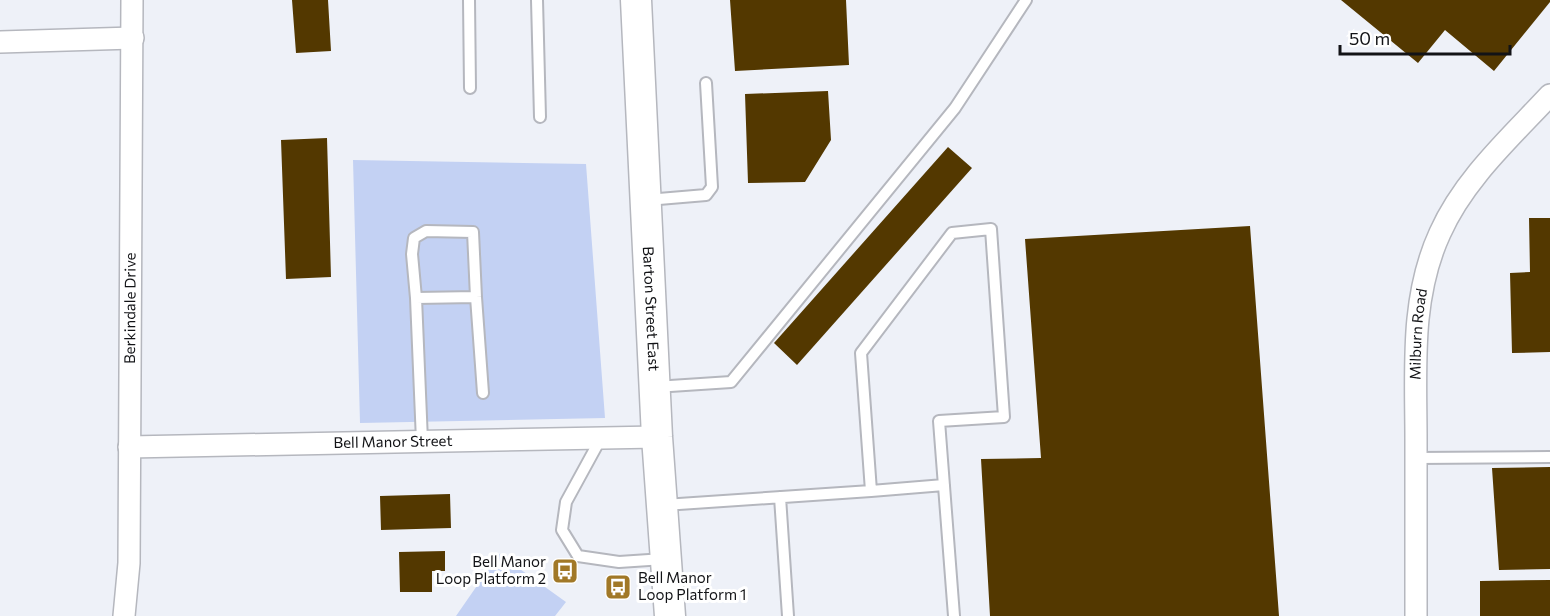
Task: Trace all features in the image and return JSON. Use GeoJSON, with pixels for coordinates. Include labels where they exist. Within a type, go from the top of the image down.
{"type":"FeatureCollection","features":[{"type":"Feature","properties":{"kind":"main road","name":"Barton Street East"},"geometry":{"type":"LineString","coordinates":[[636,0],[657,437],[670,616]]}},
{"type":"Feature","properties":{"kind":"street","name":"Berkindale Drive"},"geometry":{"type":"LineString","coordinates":[[124,616],[129,563],[132,0]]}},
{"type":"Feature","properties":{"kind":"street"},"geometry":{"type":"LineString","coordinates":[[0,42],[133,38]]}},
{"type":"Feature","properties":{"kind":"street","name":"Milburn Road"},"geometry":{"type":"LineString","coordinates":[[1416,616],[1416,345],[1418,306],[1426,266],[1441,231],[1464,190],[1550,94]]}},
{"type":"Feature","properties":{"kind":"street","name":"Bell Manor Street"},"geometry":{"type":"LineString","coordinates":[[129,447],[657,437]]}},
{"type":"Feature","properties":{"kind":"lane"},"geometry":{"type":"LineString","coordinates":[[469,0],[470,88]]}},
{"type":"Feature","properties":{"kind":"lane"},"geometry":{"type":"LineString","coordinates":[[537,0],[540,117]]}},
{"type":"Feature","properties":{"kind":"lane"},"geometry":{"type":"LineString","coordinates":[[655,387],[731,382],[955,108],[1026,0]]}},
{"type":"Feature","properties":{"kind":"lane"},"geometry":{"type":"LineString","coordinates":[[646,201],[706,195],[712,187],[706,83]]}},
{"type":"Feature","properties":{"kind":"lane"},"geometry":{"type":"LineString","coordinates":[[871,491],[861,353],[952,233],[991,229],[1004,417],[939,421],[954,616]]}},
{"type":"Feature","properties":{"kind":"lane"},"geometry":{"type":"LineString","coordinates":[[422,441],[412,254],[414,238],[426,231],[473,232],[483,393]]}},
{"type":"Feature","properties":{"kind":"lane"},"geometry":{"type":"LineString","coordinates":[[416,298],[476,297]]}},
{"type":"Feature","properties":{"kind":"lane"},"geometry":{"type":"LineString","coordinates":[[601,438],[566,502],[562,530],[578,556],[619,562],[666,559]]}},
{"type":"Feature","properties":{"kind":"lane"},"geometry":{"type":"LineString","coordinates":[[1416,459],[1550,457]]}},
{"type":"Feature","properties":{"kind":"lane"},"geometry":{"type":"LineString","coordinates":[[662,505],[944,485]]}},
{"type":"Feature","properties":{"kind":"lane"},"geometry":{"type":"LineString","coordinates":[[780,497],[788,616]]}},
{"type":"Feature","properties":{"kind":"shaded area"},"geometry":{"type":"Polygon","coordinates":[[[353,160],[586,164],[605,418],[360,423],[353,160]]]}},
{"type":"Feature","properties":{"kind":"shaded area"},"geometry":{"type":"Polygon","coordinates":[[[499,554],[566,602],[555,616],[456,616],[499,554]]]}},
{"type":"Feature","properties":{"kind":"building"},"geometry":{"type":"Polygon","coordinates":[[[292,0],[328,0],[331,51],[296,53],[292,0]]]}},
{"type":"Feature","properties":{"kind":"building"},"geometry":{"type":"Polygon","coordinates":[[[730,0],[846,0],[849,65],[735,71],[730,0]]]}},
{"type":"Feature","properties":{"kind":"building"},"geometry":{"type":"Polygon","coordinates":[[[1341,0],[1550,0],[1550,2],[1494,71],[1445,30],[1418,63],[1341,0]]]}},
{"type":"Feature","properties":{"kind":"building"},"geometry":{"type":"Polygon","coordinates":[[[828,91],[831,140],[805,182],[748,183],[745,94],[828,91]]]}},
{"type":"Feature","properties":{"kind":"building"},"geometry":{"type":"Polygon","coordinates":[[[327,138],[331,277],[286,279],[281,140],[327,138]]]}},
{"type":"Feature","properties":{"kind":"building"},"geometry":{"type":"Polygon","coordinates":[[[948,147],[972,168],[797,365],[774,343],[948,147]]]}},
{"type":"Feature","properties":{"kind":"building"},"geometry":{"type":"Polygon","coordinates":[[[1529,218],[1550,218],[1550,352],[1512,353],[1510,273],[1530,272],[1529,218]]]}},
{"type":"Feature","properties":{"kind":"building"},"geometry":{"type":"Polygon","coordinates":[[[1250,226],[1279,616],[990,616],[981,459],[1041,458],[1025,239],[1250,226]]]}},
{"type":"Feature","properties":{"kind":"building"},"geometry":{"type":"Polygon","coordinates":[[[1550,467],[1550,569],[1499,570],[1492,468],[1550,467]]]}},
{"type":"Feature","properties":{"kind":"building"},"geometry":{"type":"Polygon","coordinates":[[[450,494],[451,528],[381,530],[380,496],[450,494]]]}},
{"type":"Feature","properties":{"kind":"building"},"geometry":{"type":"Polygon","coordinates":[[[445,551],[445,571],[432,571],[432,592],[400,592],[399,552],[445,551]]]}},
{"type":"Feature","properties":{"kind":"building"},"geometry":{"type":"Polygon","coordinates":[[[1550,580],[1550,616],[1480,616],[1480,581],[1550,580]]]}},
{"type":"Feature","properties":{"kind":"place","name":"Bell Manor Loop Platform 2"},"geometry":{"type":"Point","coordinates":[565,571]}},
{"type":"Feature","properties":{"kind":"place","name":"Bell Manor Loop Platform 1"},"geometry":{"type":"Point","coordinates":[618,587]}}]}
